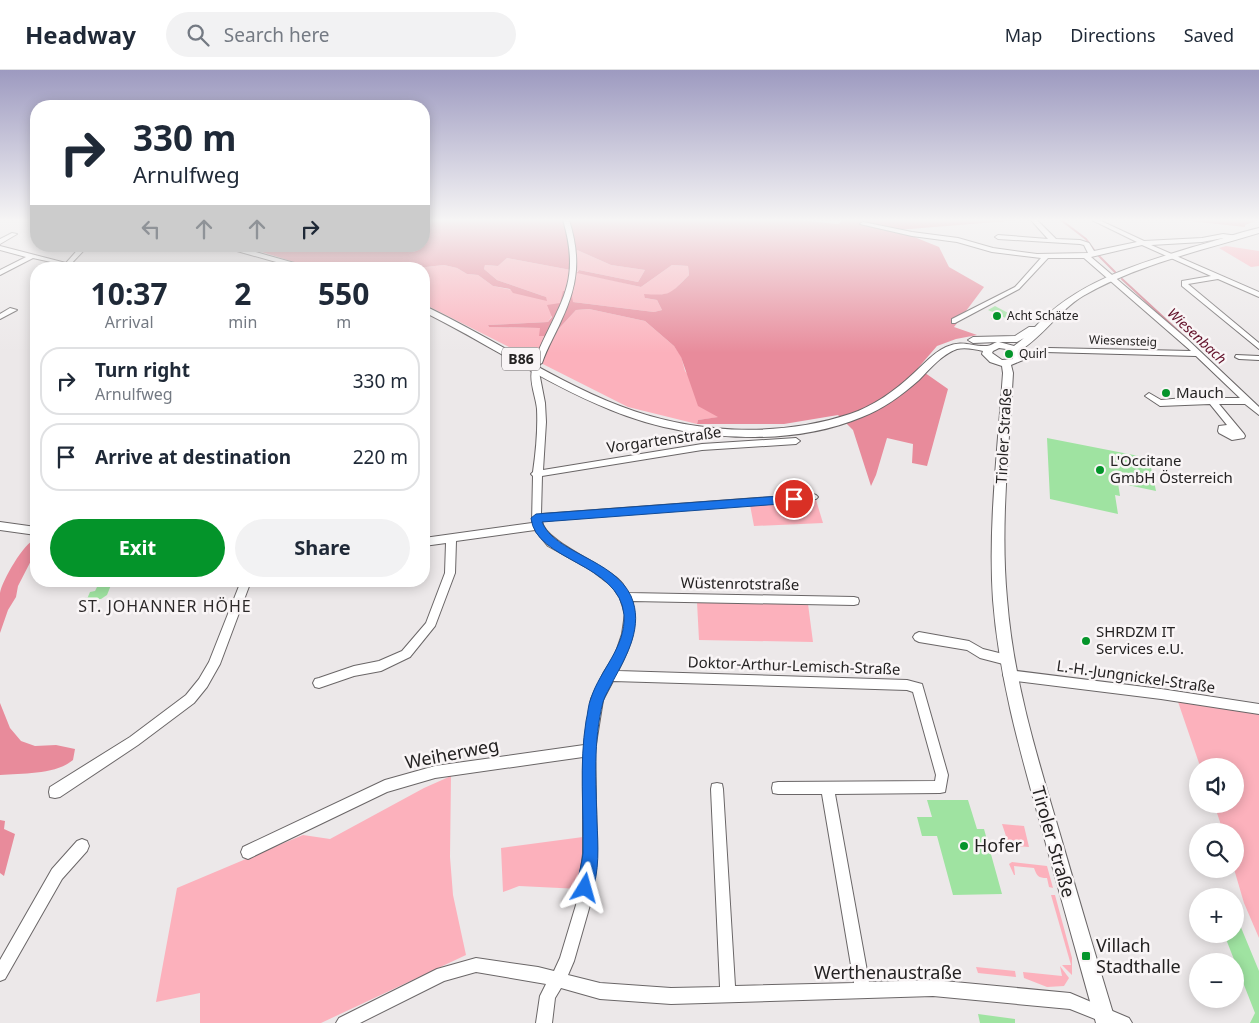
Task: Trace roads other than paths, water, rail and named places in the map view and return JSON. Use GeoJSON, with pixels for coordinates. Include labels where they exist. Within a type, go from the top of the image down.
{"type":"FeatureCollection","features":[{"type":"Feature","properties":{"kind":"main road","name":"B86"},"geometry":{"type":"LineString","coordinates":[[1014,350],[1022,346],[1041,326],[1078,295],[1112,278],[1152,264]]}},
{"type":"Feature","properties":{"kind":"main road","name":"B86"},"geometry":{"type":"LineString","coordinates":[[430,312],[493,343],[577,390],[618,409],[659,422],[713,431],[775,432],[814,428],[833,423],[869,410],[899,391],[939,356],[954,347],[962,345],[988,348]]}},
{"type":"Feature","properties":{"kind":"main road","name":"B86"},"geometry":{"type":"LineString","coordinates":[[939,356],[936,353],[942,348],[959,341],[1016,339],[1035,327],[1041,326]]}},
{"type":"Feature","properties":{"kind":"main road"},"geometry":{"type":"LineString","coordinates":[[998,345],[1014,350],[1019,358],[1015,362],[1006,363],[990,357],[987,351],[988,348],[998,345]]}},
{"type":"Feature","properties":{"kind":"main road","name":"Tiroler Straße"},"geometry":{"type":"LineString","coordinates":[[1006,363],[1008,373],[998,526],[998,566],[1008,667],[1025,743],[1105,1019]]}},
{"type":"Feature","properties":{"kind":"street"},"geometry":{"type":"LineString","coordinates":[[0,273],[16,264]]}},
{"type":"Feature","properties":{"kind":"street"},"geometry":{"type":"LineString","coordinates":[[544,1023],[548,996],[567,961],[583,905],[590,854],[589,750],[597,699],[620,656],[628,634],[630,614],[625,597],[616,583],[595,567],[552,543],[536,522],[534,496],[541,433],[541,407],[536,368],[566,301],[574,264]]}},
{"type":"Feature","properties":{"kind":"street"},"geometry":{"type":"LineString","coordinates":[[955,321],[1017,288],[1038,264]]}},
{"type":"Feature","properties":{"kind":"street","name":"Wiesensteig"},"geometry":{"type":"LineString","coordinates":[[1101,264],[1112,278],[1177,334],[1259,412]]}},
{"type":"Feature","properties":{"kind":"street"},"geometry":{"type":"LineString","coordinates":[[1192,264],[1259,295]]}},
{"type":"Feature","properties":{"kind":"street"},"geometry":{"type":"LineString","coordinates":[[1221,277],[1184,282],[1185,286],[1259,347]]}},
{"type":"Feature","properties":{"kind":"street"},"geometry":{"type":"LineString","coordinates":[[0,317],[13,310]]}},
{"type":"Feature","properties":{"kind":"street","name":"Wiesensteig"},"geometry":{"type":"LineString","coordinates":[[1048,350],[1197,354]]}},
{"type":"Feature","properties":{"kind":"street"},"geometry":{"type":"LineString","coordinates":[[1239,357],[1259,358]]}},
{"type":"Feature","properties":{"kind":"street"},"geometry":{"type":"LineString","coordinates":[[1149,396],[1160,403],[1247,401]]}},
{"type":"Feature","properties":{"kind":"street"},"geometry":{"type":"LineString","coordinates":[[1212,401],[1234,428]]}},
{"type":"Feature","properties":{"kind":"street","name":"Vorgartenstraße"},"geometry":{"type":"LineString","coordinates":[[536,474],[702,447],[796,441]]}},
{"type":"Feature","properties":{"kind":"street"},"geometry":{"type":"LineString","coordinates":[[430,541],[452,539],[536,522],[813,497]]}},
{"type":"Feature","properties":{"kind":"street"},"geometry":{"type":"LineString","coordinates":[[0,526],[30,530]]}},
{"type":"Feature","properties":{"kind":"street"},"geometry":{"type":"LineString","coordinates":[[319,683],[381,666],[406,654],[430,626],[450,574],[452,539]]}},
{"type":"Feature","properties":{"kind":"street"},"geometry":{"type":"LineString","coordinates":[[55,792],[134,742],[190,698],[203,683],[214,664],[244,587]]}},
{"type":"Feature","properties":{"kind":"street","name":"Wüstenrotstraße"},"geometry":{"type":"LineString","coordinates":[[625,597],[854,601]]}},
{"type":"Feature","properties":{"kind":"street"},"geometry":{"type":"LineString","coordinates":[[919,637],[969,646],[1008,667]]}},
{"type":"Feature","properties":{"kind":"street","name":"L.-H.-Jungnickel-Straße"},"geometry":{"type":"LineString","coordinates":[[1008,667],[1259,709]]}},
{"type":"Feature","properties":{"kind":"street","name":"Doktor-Arthur-Lemisch-Straße"},"geometry":{"type":"LineString","coordinates":[[608,676],[906,685],[918,688],[942,775],[940,787],[827,788]]}},
{"type":"Feature","properties":{"kind":"street","name":"Weiherweg"},"geometry":{"type":"LineString","coordinates":[[248,852],[385,786],[435,772],[589,750]]}},
{"type":"Feature","properties":{"kind":"street"},"geometry":{"type":"LineString","coordinates":[[778,788],[827,788],[863,989]]}},
{"type":"Feature","properties":{"kind":"street"},"geometry":{"type":"LineString","coordinates":[[717,789],[728,995]]}},
{"type":"Feature","properties":{"kind":"street"},"geometry":{"type":"LineString","coordinates":[[0,974],[56,874],[82,846]]}},
{"type":"Feature","properties":{"kind":"street","name":"Werthenaustraße"},"geometry":{"type":"LineString","coordinates":[[344,1023],[442,974],[476,965],[505,968],[558,978],[600,990],[671,996],[933,988],[1070,1002],[1105,1019],[1124,1023]]}},
{"type":"Feature","properties":{"kind":"waterway","name":"Wiesenbach"},"geometry":{"type":"LineString","coordinates":[[1107,264],[1115,272]]}},
{"type":"Feature","properties":{"kind":"waterway","name":"Wiesenbach"},"geometry":{"type":"LineString","coordinates":[[1122,279],[1189,341]]}},
{"type":"Feature","properties":{"kind":"place","name":"Acht Schätze"},"geometry":{"type":"Point","coordinates":[997,316]}},
{"type":"Feature","properties":{"kind":"place","name":"Quirl"},"geometry":{"type":"Point","coordinates":[1009,354]}},
{"type":"Feature","properties":{"kind":"place","name":"Mauch"},"geometry":{"type":"Point","coordinates":[1166,393]}},
{"type":"Feature","properties":{"kind":"place","name":"L'Occitane GmbH Österreich"},"geometry":{"type":"Point","coordinates":[1100,470]}},
{"type":"Feature","properties":{"kind":"place","name":"SHRDZM IT Services e.U."},"geometry":{"type":"Point","coordinates":[1086,641]}},
{"type":"Feature","properties":{"kind":"place","name":"Hofer"},"geometry":{"type":"Point","coordinates":[964,846]}},
{"type":"Feature","properties":{"kind":"place","name":"Villach Stadthalle"},"geometry":{"type":"Point","coordinates":[1086,956]}},
{"type":"Feature","properties":{"kind":"district","name":"ST. JOHANNER HÖHE"},"geometry":{"type":"Point","coordinates":[165,606]}}]}
